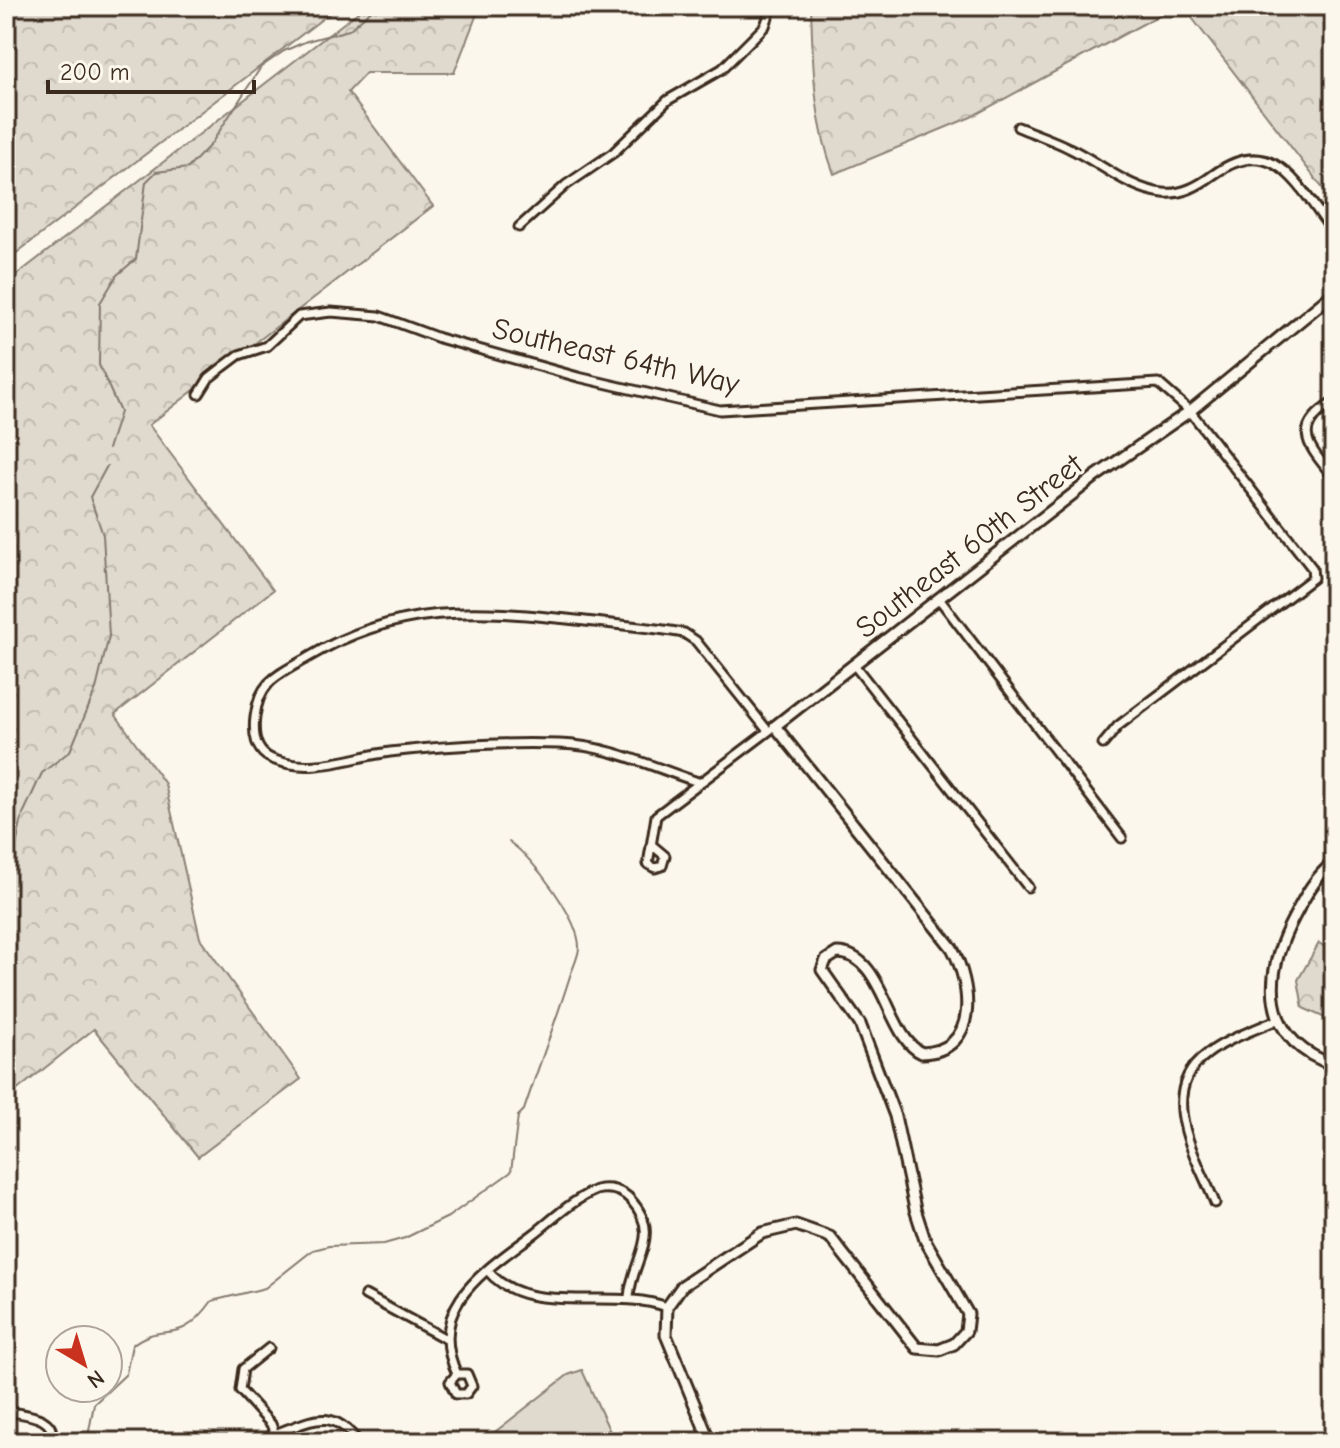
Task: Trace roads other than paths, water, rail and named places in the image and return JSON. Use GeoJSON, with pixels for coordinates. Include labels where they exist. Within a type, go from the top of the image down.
{"type":"FeatureCollection","features":[{"type":"Feature","properties":{"kind":"street"},"geometry":{"type":"LineString","coordinates":[[519,227],[566,185],[613,153],[668,100],[722,69],[765,26],[772,6]]}},
{"type":"Feature","properties":{"kind":"street"},"geometry":{"type":"LineString","coordinates":[[1018,127],[1069,148],[1145,189],[1166,194],[1191,189],[1236,160],[1257,156],[1266,159],[1290,177],[1334,233]]}},
{"type":"Feature","properties":{"kind":"street","name":"Southeast 60th Street"},"geometry":{"type":"LineString","coordinates":[[653,846],[656,816],[855,666],[1096,476],[1190,411],[1334,293]]}},
{"type":"Feature","properties":{"kind":"street","name":"Southeast 64th Way"},"geometry":{"type":"LineString","coordinates":[[199,394],[209,378],[223,367],[239,355],[267,346],[299,316],[331,312],[379,316],[439,338],[564,373],[720,410],[1150,382],[1166,388],[1190,411],[1312,568],[1313,578],[1303,589],[1118,726],[1103,744]]}},
{"type":"Feature","properties":{"kind":"street"},"geometry":{"type":"LineString","coordinates":[[1334,402],[1311,421],[1305,434],[1309,446],[1334,478]]}},
{"type":"Feature","properties":{"kind":"street"},"geometry":{"type":"LineString","coordinates":[[940,600],[1122,838]]}},
{"type":"Feature","properties":{"kind":"street"},"geometry":{"type":"LineString","coordinates":[[698,782],[626,755],[558,744],[389,753],[311,766],[281,761],[264,754],[255,736],[257,702],[263,687],[312,654],[400,621],[456,611],[509,612],[684,633],[696,641],[771,729],[958,961],[967,985],[969,1008],[961,1030],[949,1045],[929,1053],[912,1048],[886,997],[862,965],[849,955],[832,955],[823,965],[824,976],[860,1024],[895,1116],[915,1209],[925,1240],[968,1314],[966,1331],[954,1344],[931,1350],[912,1344],[830,1237],[806,1226],[785,1225],[746,1243],[682,1286],[667,1307],[666,1335],[710,1442]]}},
{"type":"Feature","properties":{"kind":"street"},"geometry":{"type":"LineString","coordinates":[[855,666],[1028,887]]}},
{"type":"Feature","properties":{"kind":"street"},"geometry":{"type":"LineString","coordinates":[[1334,862],[1313,882],[1278,948],[1272,992],[1279,1019],[1303,1049],[1334,1065]]}},
{"type":"Feature","properties":{"kind":"street"},"geometry":{"type":"LineString","coordinates":[[1215,1203],[1181,1117],[1183,1086],[1204,1056],[1279,1019]]}},
{"type":"Feature","properties":{"kind":"street"},"geometry":{"type":"LineString","coordinates":[[457,1374],[446,1339],[459,1302],[487,1270],[581,1198],[603,1188],[625,1194],[646,1223],[646,1237],[629,1297]]}},
{"type":"Feature","properties":{"kind":"street"},"geometry":{"type":"LineString","coordinates":[[487,1270],[502,1286],[530,1296],[629,1297],[667,1307]]}},
{"type":"Feature","properties":{"kind":"street"},"geometry":{"type":"LineString","coordinates":[[365,1295],[446,1339]]}},
{"type":"Feature","properties":{"kind":"street"},"geometry":{"type":"LineString","coordinates":[[269,1348],[243,1369],[240,1390],[277,1438],[326,1418],[343,1425],[358,1442]]}},
{"type":"Feature","properties":{"kind":"street"},"geometry":{"type":"LineString","coordinates":[[6,1411],[43,1419],[50,1426],[52,1442]]}},
{"type":"Feature","properties":{"kind":"waterway"},"geometry":{"type":"LineString","coordinates":[[108,449],[120,412],[99,365],[100,303],[117,275],[136,259],[146,182],[156,172],[188,168],[211,144],[261,67],[284,51],[307,41],[349,30],[376,6]]}},
{"type":"Feature","properties":{"kind":"waterway"},"geometry":{"type":"LineString","coordinates":[[6,940],[10,937],[10,872],[23,814],[42,773],[70,751],[96,689],[109,636],[103,535],[90,497],[107,466]]}},
{"type":"Feature","properties":{"kind":"waterway"},"geometry":{"type":"LineString","coordinates":[[87,1442],[94,1404],[126,1374],[132,1345],[154,1334],[180,1330],[200,1316],[212,1301],[265,1288],[313,1250],[329,1246],[384,1244],[405,1238],[448,1217],[511,1172],[518,1116],[524,1110],[579,947],[571,921],[553,889],[530,860],[509,842]]}}]}
